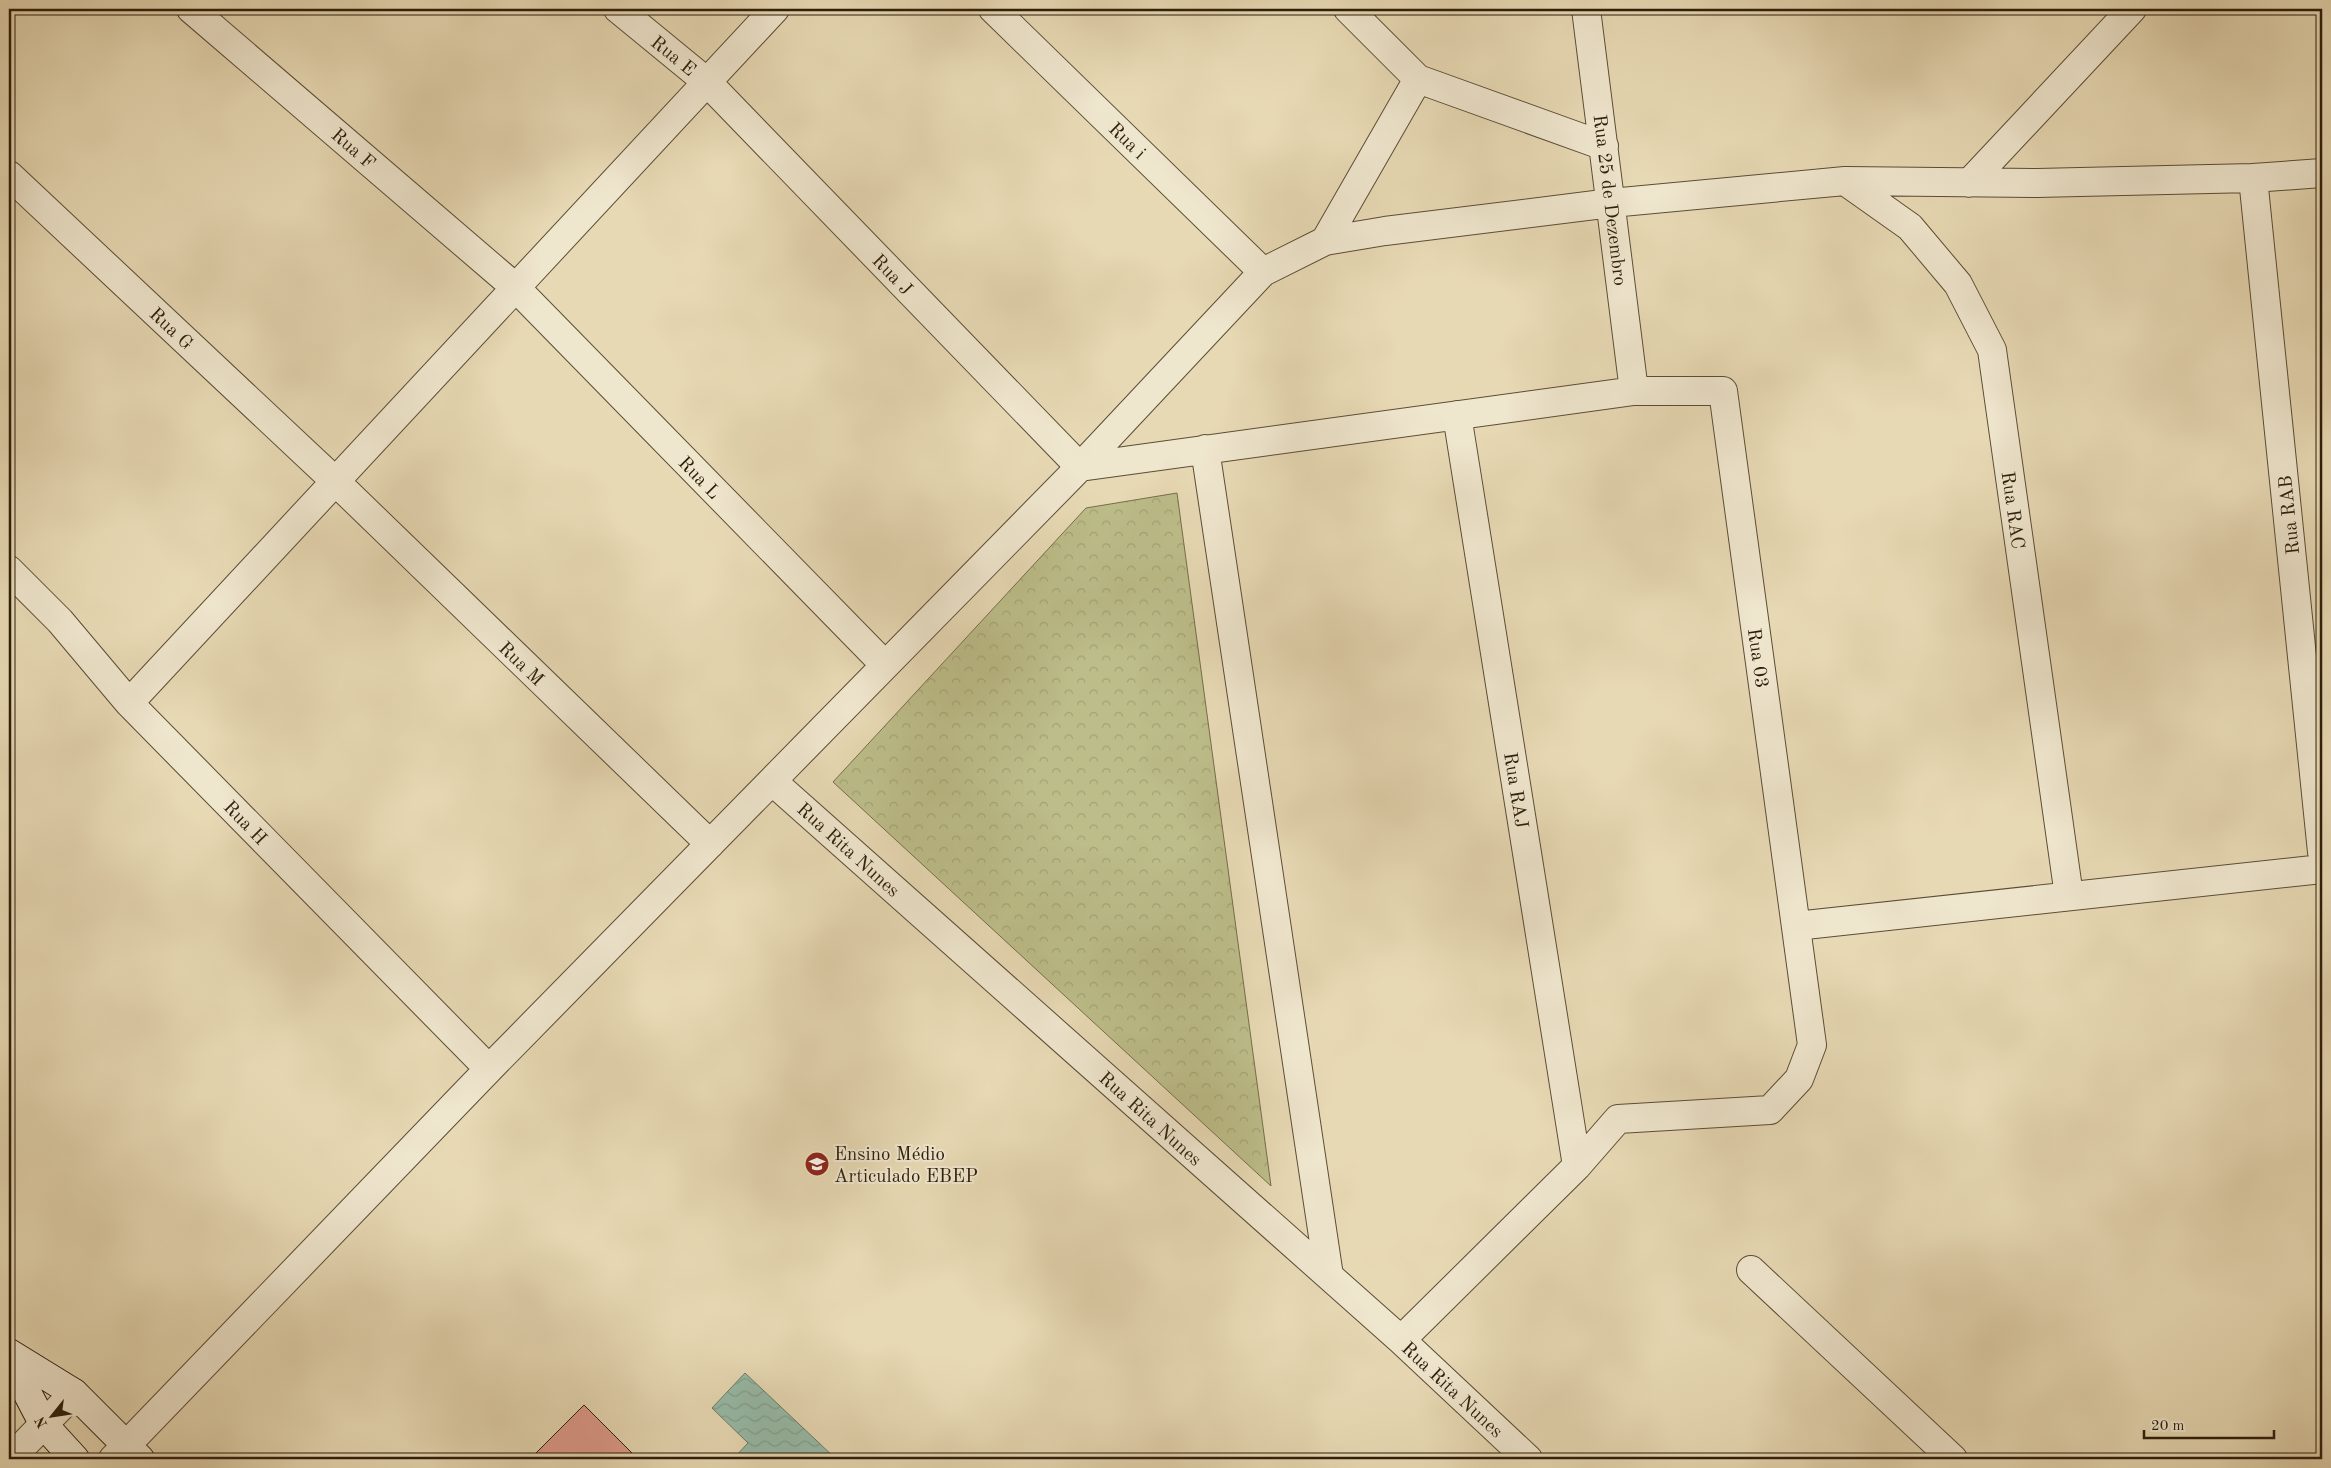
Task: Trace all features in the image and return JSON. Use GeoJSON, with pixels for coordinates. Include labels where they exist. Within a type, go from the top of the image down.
{"type":"FeatureCollection","features":[{"type":"Feature","properties":{"kind":"street","name":"Rua F"},"geometry":{"type":"LineString","coordinates":[[192,9],[516,288]]}},
{"type":"Feature","properties":{"kind":"street","name":"Rua E"},"geometry":{"type":"LineString","coordinates":[[618,9],[707,82]]}},
{"type":"Feature","properties":{"kind":"street"},"geometry":{"type":"LineString","coordinates":[[129,703],[775,9]]}},
{"type":"Feature","properties":{"kind":"street","name":"Rua i"},"geometry":{"type":"LineString","coordinates":[[993,9],[1263,272]]}},
{"type":"Feature","properties":{"kind":"street"},"geometry":{"type":"LineString","coordinates":[[1348,9],[1418,78],[1604,146]]}},
{"type":"Feature","properties":{"kind":"street","name":"Rua 25 de Dezembro"},"geometry":{"type":"LineString","coordinates":[[1586,9],[1634,391]]}},
{"type":"Feature","properties":{"kind":"street"},"geometry":{"type":"LineString","coordinates":[[1969,183],[2132,9]]}},
{"type":"Feature","properties":{"kind":"street"},"geometry":{"type":"LineString","coordinates":[[1325,242],[1418,78]]}},
{"type":"Feature","properties":{"kind":"street","name":"Rua J"},"geometry":{"type":"LineString","coordinates":[[707,82],[1080,466]]}},
{"type":"Feature","properties":{"kind":"street"},"geometry":{"type":"LineString","coordinates":[[9,1353],[74,1394],[127,1455],[489,1069],[1080,466],[1263,272],[1325,242],[1385,231],[1611,203],[1845,181],[1969,183],[2253,178],[2322,173]]}},
{"type":"Feature","properties":{"kind":"street","name":"Rua G"},"geometry":{"type":"LineString","coordinates":[[9,175],[335,481]]}},
{"type":"Feature","properties":{"kind":"street","name":"Rua RAB"},"geometry":{"type":"LineString","coordinates":[[2253,178],[2322,852]]}},
{"type":"Feature","properties":{"kind":"street","name":"Rua RAC"},"geometry":{"type":"LineString","coordinates":[[1845,181],[1910,227],[1958,284],[1992,350],[2070,896]]}},
{"type":"Feature","properties":{"kind":"street","name":"Rua L"},"geometry":{"type":"LineString","coordinates":[[516,288],[885,665]]}},
{"type":"Feature","properties":{"kind":"street"},"geometry":{"type":"LineString","coordinates":[[1080,466],[1634,391]]}},
{"type":"Feature","properties":{"kind":"street","name":"Rua 03"},"geometry":{"type":"LineString","coordinates":[[1401,1340],[1577,1166],[1618,1119],[1770,1110],[1799,1078],[1812,1044],[1723,391],[1634,391]]}},
{"type":"Feature","properties":{"kind":"street","name":"Rua RAJ"},"geometry":{"type":"LineString","coordinates":[[1457,415],[1577,1166]]}},
{"type":"Feature","properties":{"kind":"street"},"geometry":{"type":"LineString","coordinates":[[1205,449],[1329,1276]]}},
{"type":"Feature","properties":{"kind":"street","name":"Rua M"},"geometry":{"type":"LineString","coordinates":[[335,481],[710,844]]}},
{"type":"Feature","properties":{"kind":"street","name":"Rua H"},"geometry":{"type":"LineString","coordinates":[[9,570],[60,621],[129,703],[489,1069]]}},
{"type":"Feature","properties":{"kind":"street","name":"Rua Rita Nunes"},"geometry":{"type":"LineString","coordinates":[[772,781],[1401,1340],[1528,1459]]}},
{"type":"Feature","properties":{"kind":"street"},"geometry":{"type":"LineString","coordinates":[[1796,926],[2322,869]]}},
{"type":"Feature","properties":{"kind":"street"},"geometry":{"type":"LineString","coordinates":[[1751,1270],[1954,1459]]}},
{"type":"Feature","properties":{"kind":"street"},"geometry":{"type":"LineString","coordinates":[[9,1358],[44,1425],[75,1459]]}},
{"type":"Feature","properties":{"kind":"street"},"geometry":{"type":"LineString","coordinates":[[10,1459],[74,1394]]}},
{"type":"Feature","properties":{"kind":"green space"},"geometry":{"type":"Polygon","coordinates":[[[1177,493],[1271,1186],[833,782],[1086,508],[1177,493]]]}},
{"type":"Feature","properties":{"kind":"water"},"geometry":{"type":"Polygon","coordinates":[[[745,1373],[836,1459],[733,1459],[748,1443],[712,1408],[745,1373]]]}},
{"type":"Feature","properties":{"kind":"building"},"geometry":{"type":"Polygon","coordinates":[[[584,1405],[638,1459],[530,1459],[584,1405]]]}},
{"type":"Feature","properties":{"kind":"place","name":"Ensino Médio Articulado EBEP"},"geometry":{"type":"Point","coordinates":[817,1164]}}]}
